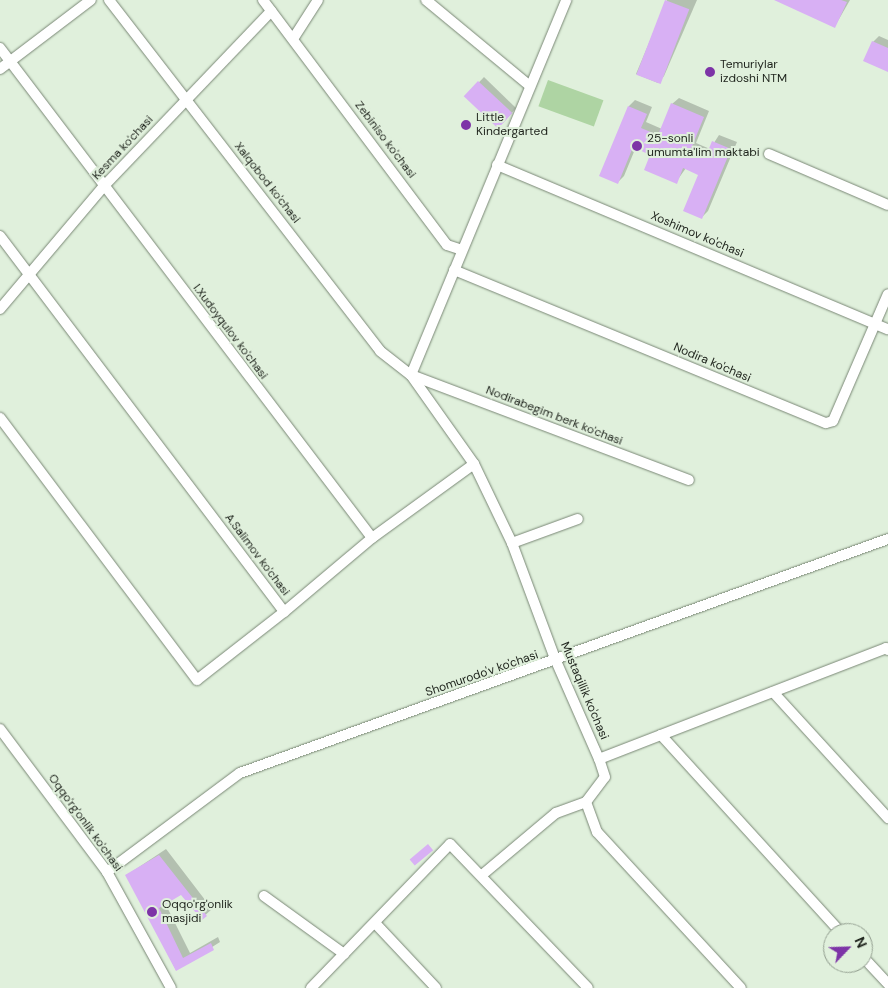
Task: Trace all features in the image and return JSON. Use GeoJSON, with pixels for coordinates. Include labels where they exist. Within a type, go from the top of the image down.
{"type":"FeatureCollection","features":[{"type":"Feature","properties":{"kind":"street"},"geometry":{"type":"LineString","coordinates":[[0,69],[91,0]]}},
{"type":"Feature","properties":{"kind":"street","name":"Xalqobod ko'chasi"},"geometry":{"type":"LineString","coordinates":[[109,0],[380,351],[411,375]]}},
{"type":"Feature","properties":{"kind":"street","name":"Zebiniso ko'chasi"},"geometry":{"type":"LineString","coordinates":[[262,0],[448,245],[462,250]]}},
{"type":"Feature","properties":{"kind":"street"},"geometry":{"type":"LineString","coordinates":[[292,39],[318,0]]}},
{"type":"Feature","properties":{"kind":"street"},"geometry":{"type":"LineString","coordinates":[[426,0],[530,86]]}},
{"type":"Feature","properties":{"kind":"street"},"geometry":{"type":"LineString","coordinates":[[411,375],[566,0]]}},
{"type":"Feature","properties":{"kind":"street","name":"Kesma ko'chasi"},"geometry":{"type":"LineString","coordinates":[[0,309],[104,186],[271,11]]}},
{"type":"Feature","properties":{"kind":"street","name":"I.Xudoyqulov ko'chasi"},"geometry":{"type":"LineString","coordinates":[[0,48],[372,538]]}},
{"type":"Feature","properties":{"kind":"street"},"geometry":{"type":"LineString","coordinates":[[769,154],[888,205]]}},
{"type":"Feature","properties":{"kind":"street","name":"Xoshimov ko'chasi"},"geometry":{"type":"LineString","coordinates":[[497,165],[888,329]]}},
{"type":"Feature","properties":{"kind":"street","name":"A.Salimov ko'chasi"},"geometry":{"type":"LineString","coordinates":[[0,236],[284,612],[197,680],[0,418]]}},
{"type":"Feature","properties":{"kind":"street","name":"Nodira ko'chasi"},"geometry":{"type":"LineString","coordinates":[[454,270],[826,423],[833,421],[888,294]]}},
{"type":"Feature","properties":{"kind":"street","name":"Mustaqillik ko'chasi"},"geometry":{"type":"LineString","coordinates":[[411,375],[474,464],[512,543],[556,661],[600,759],[886,648],[888,650]]}},
{"type":"Feature","properties":{"kind":"street","name":"Nodirabegim berk ko'chasi"},"geometry":{"type":"LineString","coordinates":[[411,375],[688,480]]}},
{"type":"Feature","properties":{"kind":"street"},"geometry":{"type":"LineString","coordinates":[[284,612],[372,538],[474,464]]}},
{"type":"Feature","properties":{"kind":"street"},"geometry":{"type":"LineString","coordinates":[[512,543],[578,519]]}},
{"type":"Feature","properties":{"kind":"street","name":"Shomurodo'v ko'chasi"},"geometry":{"type":"LineString","coordinates":[[107,872],[240,773],[556,661],[888,539]]}},
{"type":"Feature","properties":{"kind":"street"},"geometry":{"type":"LineString","coordinates":[[772,692],[888,818]]}},
{"type":"Feature","properties":{"kind":"street","name":"Oqqo'rg'onlik ko'chasi"},"geometry":{"type":"LineString","coordinates":[[0,729],[107,872],[171,988]]}},
{"type":"Feature","properties":{"kind":"street"},"geometry":{"type":"LineString","coordinates":[[661,735],[832,923]]}},
{"type":"Feature","properties":{"kind":"street"},"geometry":{"type":"LineString","coordinates":[[482,875],[556,812],[586,802],[605,777],[600,759]]}},
{"type":"Feature","properties":{"kind":"street"},"geometry":{"type":"LineString","coordinates":[[586,802],[597,832],[741,988]]}},
{"type":"Feature","properties":{"kind":"street"},"geometry":{"type":"LineString","coordinates":[[311,988],[450,844],[482,875],[588,988]]}},
{"type":"Feature","properties":{"kind":"street"},"geometry":{"type":"LineString","coordinates":[[264,896],[344,954]]}},
{"type":"Feature","properties":{"kind":"street"},"geometry":{"type":"LineString","coordinates":[[375,923],[436,988]]}},
{"type":"Feature","properties":{"kind":"street"},"geometry":{"type":"LineString","coordinates":[[873,968],[888,984]]}},
{"type":"Feature","properties":{"kind":"green space"},"geometry":{"type":"Polygon","coordinates":[[[548,80],[603,100],[594,126],[538,106],[548,80]]]}},
{"type":"Feature","properties":{"kind":"building"},"geometry":{"type":"Polygon","coordinates":[[[665,0],[689,9],[661,84],[636,75],[665,0]]]}},
{"type":"Feature","properties":{"kind":"building"},"geometry":{"type":"Polygon","coordinates":[[[774,0],[841,0],[847,2],[835,28],[774,0]]]}},
{"type":"Feature","properties":{"kind":"building"},"geometry":{"type":"Polygon","coordinates":[[[872,41],[888,48],[888,72],[863,61],[872,41]]]}},
{"type":"Feature","properties":{"kind":"building"},"geometry":{"type":"Polygon","coordinates":[[[478,81],[512,113],[498,128],[464,96],[478,81]]]}},
{"type":"Feature","properties":{"kind":"building"},"geometry":{"type":"Polygon","coordinates":[[[671,103],[704,117],[691,149],[706,156],[712,141],[731,149],[702,219],[683,211],[698,175],[683,168],[677,184],[644,170],[650,155],[633,147],[618,184],[599,176],[628,106],[647,114],[641,128],[658,135],[671,103]]]}},
{"type":"Feature","properties":{"kind":"building"},"geometry":{"type":"Polygon","coordinates":[[[428,844],[433,850],[415,866],[410,859],[428,844]]]}},
{"type":"Feature","properties":{"kind":"building","name":"Oqqo'rg'onlik masjidi"},"geometry":{"type":"Polygon","coordinates":[[[159,855],[207,916],[202,920],[181,895],[159,908],[183,958],[211,943],[214,950],[176,971],[125,875],[159,855]]]}},
{"type":"Feature","properties":{"kind":"place","name":"Temuriylar izdoshi NTM"},"geometry":{"type":"Point","coordinates":[710,72]}},
{"type":"Feature","properties":{"kind":"place","name":"Little Kindergarted"},"geometry":{"type":"Point","coordinates":[466,125]}},
{"type":"Feature","properties":{"kind":"place","name":"25-sonli umumta'lim maktabi"},"geometry":{"type":"Point","coordinates":[637,146]}},
{"type":"Feature","properties":{"kind":"place","name":"Oqqo'rg'onlik masjidi"},"geometry":{"type":"Point","coordinates":[152,912]}}]}
